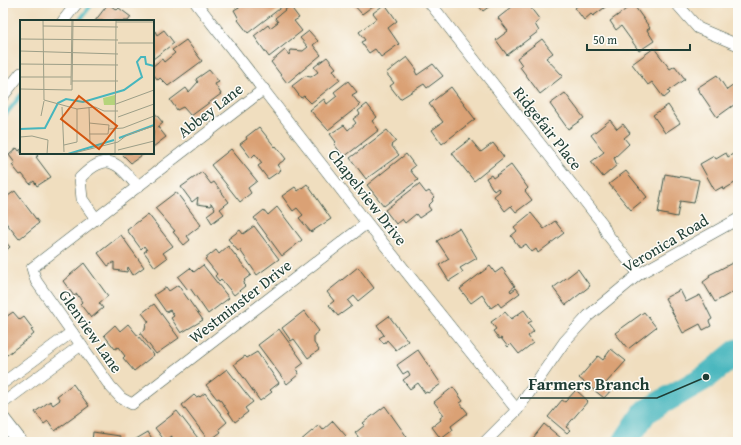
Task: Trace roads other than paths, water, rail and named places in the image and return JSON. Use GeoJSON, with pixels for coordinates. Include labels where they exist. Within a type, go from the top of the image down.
{"type":"FeatureCollection","features":[{"type":"Feature","properties":{"kind":"main road"},"geometry":{"type":"LineString","coordinates":[[3,420],[20,442]]}},
{"type":"Feature","properties":{"kind":"street"},"geometry":{"type":"LineString","coordinates":[[64,20],[77,3]]}},
{"type":"Feature","properties":{"kind":"street","name":"Chapelview Drive"},"geometry":{"type":"LineString","coordinates":[[196,3],[367,224],[517,410]]}},
{"type":"Feature","properties":{"kind":"street","name":"Ridgefair Place"},"geometry":{"type":"LineString","coordinates":[[430,3],[602,223],[607,234],[639,274]]}},
{"type":"Feature","properties":{"kind":"street"},"geometry":{"type":"LineString","coordinates":[[676,3],[698,28],[738,45]]}},
{"type":"Feature","properties":{"kind":"street"},"geometry":{"type":"LineString","coordinates":[[3,96],[20,74]]}},
{"type":"Feature","properties":{"kind":"street","name":"Abbey Lane"},"geometry":{"type":"LineString","coordinates":[[32,268],[264,89]]}},
{"type":"Feature","properties":{"kind":"street"},"geometry":{"type":"LineString","coordinates":[[96,219],[82,199],[80,178],[91,167],[104,161],[120,166],[138,186]]}},
{"type":"Feature","properties":{"kind":"street","name":"Veronica Road"},"geometry":{"type":"LineString","coordinates":[[485,442],[517,410],[565,341],[588,316],[639,274],[738,219]]}},
{"type":"Feature","properties":{"kind":"street","name":"Westminster Drive"},"geometry":{"type":"LineString","coordinates":[[132,404],[367,224]]}},
{"type":"Feature","properties":{"kind":"street","name":"Glenview Lane"},"geometry":{"type":"LineString","coordinates":[[32,268],[36,281],[110,386],[121,398],[132,404]]}},
{"type":"Feature","properties":{"kind":"street"},"geometry":{"type":"LineString","coordinates":[[3,383],[72,332]]}},
{"type":"Feature","properties":{"kind":"street"},"geometry":{"type":"LineString","coordinates":[[3,403],[81,344]]}},
{"type":"Feature","properties":{"kind":"waterway"},"geometry":{"type":"LineString","coordinates":[[80,20],[93,3]]}},
{"type":"Feature","properties":{"kind":"waterway"},"geometry":{"type":"LineString","coordinates":[[3,118],[20,96]]}},
{"type":"Feature","properties":{"kind":"waterway"},"geometry":{"type":"LineString","coordinates":[[625,442],[645,412],[706,377],[738,351]]}},
{"type":"Feature","properties":{"kind":"place","name":"Farmers Branch"},"geometry":{"type":"Point","coordinates":[706,377]}}]}
